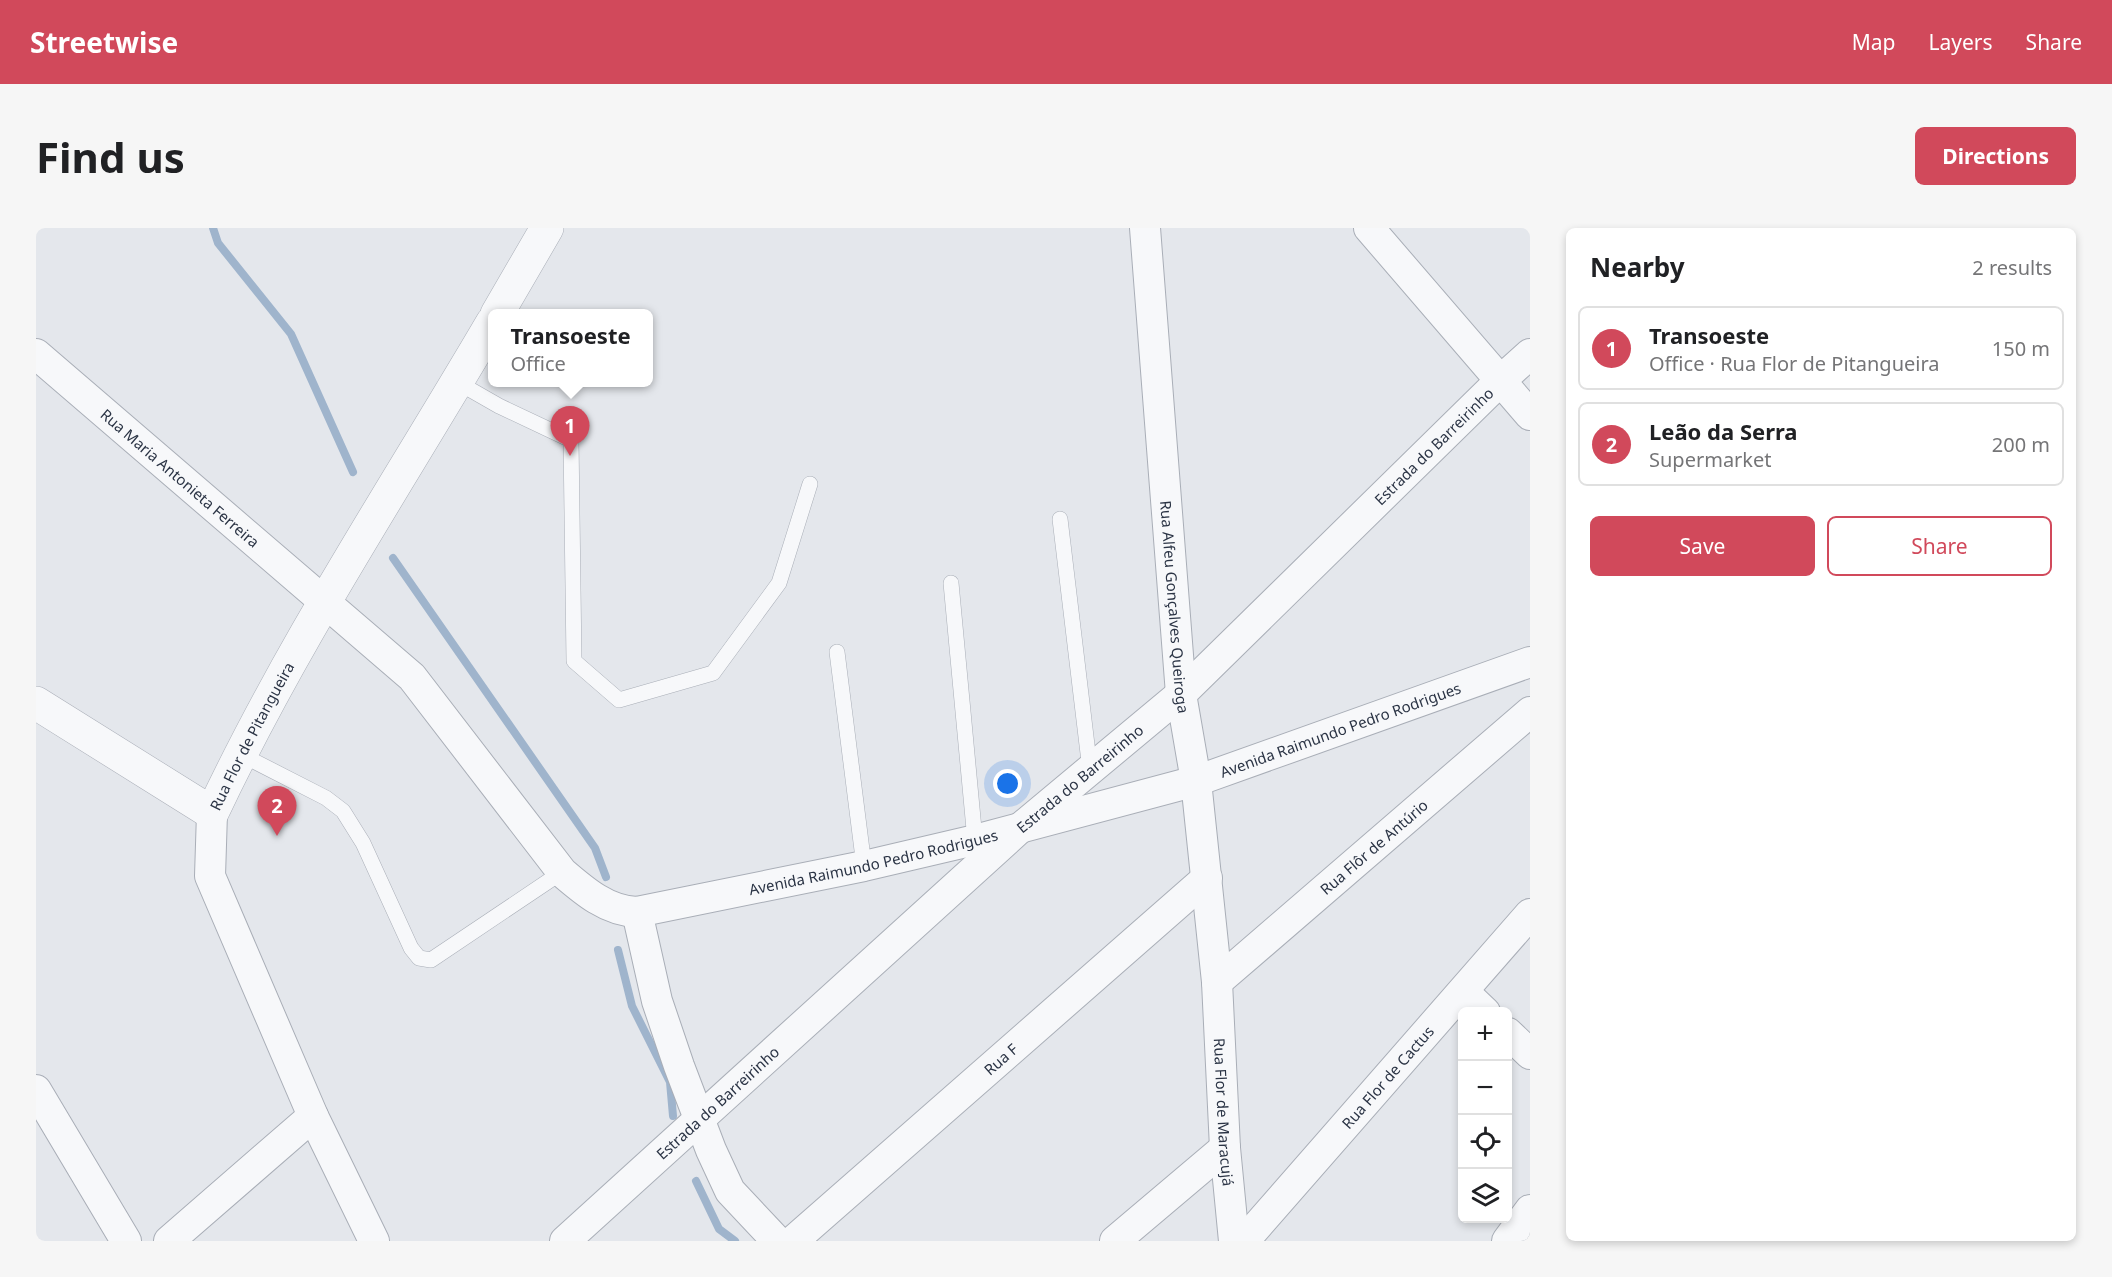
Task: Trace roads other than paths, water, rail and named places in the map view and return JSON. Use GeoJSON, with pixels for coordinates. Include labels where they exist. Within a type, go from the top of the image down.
{"type":"FeatureCollection","features":[{"type":"Feature","properties":{"kind":"street"},"geometry":{"type":"LineString","coordinates":[[500,309],[547,228]]}},
{"type":"Feature","properties":{"kind":"street","name":"Rua Alfeu Gonçalves Queiroga"},"geometry":{"type":"LineString","coordinates":[[1145,228],[1181,694],[1196,781],[1217,982]]}},
{"type":"Feature","properties":{"kind":"street"},"geometry":{"type":"LineString","coordinates":[[1369,228],[1530,415]]}},
{"type":"Feature","properties":{"kind":"street","name":"Rua Flor de Pitangueira"},"geometry":{"type":"LineString","coordinates":[[374,1241],[313,1116],[210,876],[212,813],[240,754],[325,603],[488,329]]}},
{"type":"Feature","properties":{"kind":"street","name":"Rua Maria Antonieta Ferreira"},"geometry":{"type":"LineString","coordinates":[[36,354],[325,603]]}},
{"type":"Feature","properties":{"kind":"street","name":"Estrada do Barreirinho"},"geometry":{"type":"LineString","coordinates":[[565,1241],[1019,829],[1181,694],[1530,354]]}},
{"type":"Feature","properties":{"kind":"street","name":"Avenida Raimundo Pedro Rodrigues"},"geometry":{"type":"LineString","coordinates":[[325,603],[412,677],[562,872],[589,896],[624,912],[637,912],[864,866],[1019,829],[1196,781],[1530,663]]}},
{"type":"Feature","properties":{"kind":"street"},"geometry":{"type":"LineString","coordinates":[[37,705],[212,813]]}},
{"type":"Feature","properties":{"kind":"street","name":"Rua Flôr de Antúrio"},"geometry":{"type":"LineString","coordinates":[[1217,982],[1530,712]]}},
{"type":"Feature","properties":{"kind":"street","name":"Rua F"},"geometry":{"type":"LineString","coordinates":[[793,1241],[1207,878]]}},
{"type":"Feature","properties":{"kind":"street"},"geometry":{"type":"LineString","coordinates":[[637,912],[657,1001],[698,1119],[730,1191],[777,1241]]}},
{"type":"Feature","properties":{"kind":"street","name":"Rua Flor de Cactus"},"geometry":{"type":"LineString","coordinates":[[1244,1241],[1474,1002],[1530,914]]}},
{"type":"Feature","properties":{"kind":"street","name":"Rua Flor de Maracujá"},"geometry":{"type":"LineString","coordinates":[[1217,982],[1225,1148],[1234,1241]]}},
{"type":"Feature","properties":{"kind":"street"},"geometry":{"type":"LineString","coordinates":[[1512,1037],[1530,1054]]}},
{"type":"Feature","properties":{"kind":"street"},"geometry":{"type":"LineString","coordinates":[[36,1090],[126,1241]]}},
{"type":"Feature","properties":{"kind":"street"},"geometry":{"type":"LineString","coordinates":[[169,1241],[313,1116]]}},
{"type":"Feature","properties":{"kind":"street"},"geometry":{"type":"LineString","coordinates":[[1115,1241],[1225,1148]]}},
{"type":"Feature","properties":{"kind":"street"},"geometry":{"type":"LineString","coordinates":[[1507,1241],[1530,1210]]}},
{"type":"Feature","properties":{"kind":"lane"},"geometry":{"type":"LineString","coordinates":[[457,382],[499,406],[571,440],[573,661],[619,700],[713,673],[779,583],[810,484]]}},
{"type":"Feature","properties":{"kind":"lane"},"geometry":{"type":"LineString","coordinates":[[1060,519],[1090,770]]}},
{"type":"Feature","properties":{"kind":"lane"},"geometry":{"type":"LineString","coordinates":[[951,583],[975,840]]}},
{"type":"Feature","properties":{"kind":"lane"},"geometry":{"type":"LineString","coordinates":[[837,652],[864,866]]}},
{"type":"Feature","properties":{"kind":"lane"},"geometry":{"type":"LineString","coordinates":[[240,754],[326,798],[343,812],[363,843],[411,948],[418,958],[431,960],[562,872]]}},
{"type":"Feature","properties":{"kind":"waterway"},"geometry":{"type":"LineString","coordinates":[[213,228],[218,243],[291,334],[353,472]]}},
{"type":"Feature","properties":{"kind":"waterway"},"geometry":{"type":"LineString","coordinates":[[393,558],[595,848],[606,877]]}},
{"type":"Feature","properties":{"kind":"waterway"},"geometry":{"type":"LineString","coordinates":[[618,950],[632,1006],[670,1082],[673,1116]]}},
{"type":"Feature","properties":{"kind":"waterway"},"geometry":{"type":"LineString","coordinates":[[696,1181],[719,1229],[735,1241]]}},
{"type":"Feature","properties":{"kind":"place","name":"Transoeste"},"geometry":{"type":"Point","coordinates":[570,456]}},
{"type":"Feature","properties":{"kind":"place","name":"Leão da Serra"},"geometry":{"type":"Point","coordinates":[277,836]}}]}
